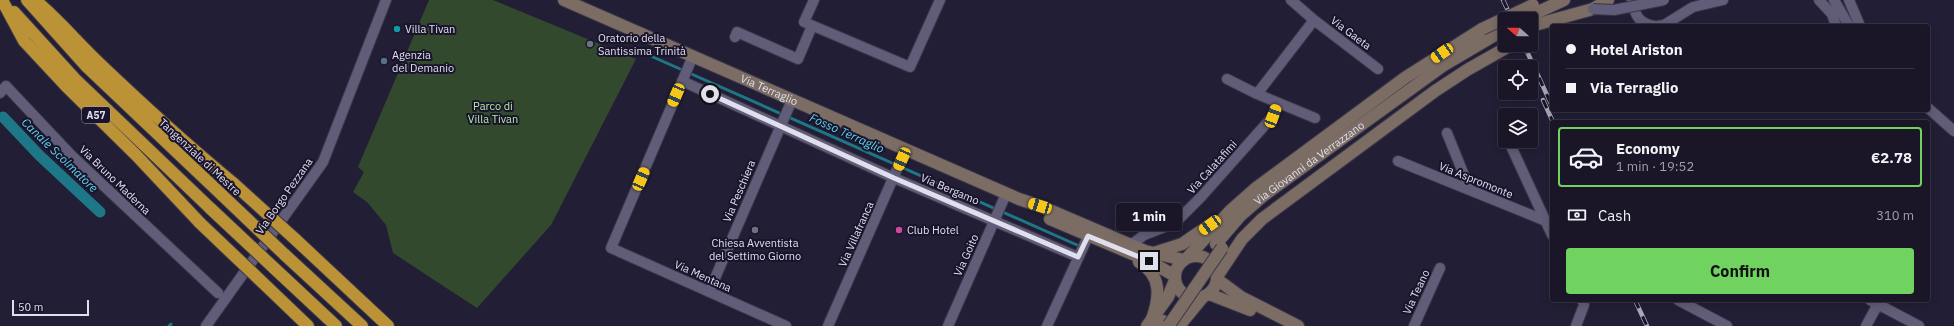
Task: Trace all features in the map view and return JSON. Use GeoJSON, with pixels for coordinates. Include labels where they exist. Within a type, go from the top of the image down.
{"type":"FeatureCollection","features":[{"type":"Feature","properties":{"kind":"highway","name":"A57"},"geometry":{"type":"LineString","coordinates":[[3,0],[75,79],[336,326]]}},
{"type":"Feature","properties":{"kind":"highway","name":"A57"},"geometry":{"type":"LineString","coordinates":[[3,0],[24,42],[66,86],[136,154],[200,223],[308,326]]}},
{"type":"Feature","properties":{"kind":"highway","name":"Tangenziale di Mestre"},"geometry":{"type":"LineString","coordinates":[[27,0],[87,67],[362,326]]}},
{"type":"Feature","properties":{"kind":"highway"},"geometry":{"type":"LineString","coordinates":[[35,0],[52,14],[97,61],[180,140],[233,182],[388,326]]}},
{"type":"Feature","properties":{"kind":"main road","name":"Via Terraglio"},"geometry":{"type":"LineString","coordinates":[[564,0],[687,69],[790,104],[1004,199],[1018,199],[1035,212],[1092,235],[1149,261],[1175,278]]}},
{"type":"Feature","properties":{"kind":"main road"},"geometry":{"type":"LineString","coordinates":[[1486,38],[1519,11],[1548,0]]}},
{"type":"Feature","properties":{"kind":"main road"},"geometry":{"type":"LineString","coordinates":[[1536,12],[1564,0]]}},
{"type":"Feature","properties":{"kind":"main road"},"geometry":{"type":"LineString","coordinates":[[1538,24],[1593,9],[1608,0]]}},
{"type":"Feature","properties":{"kind":"main road"},"geometry":{"type":"LineString","coordinates":[[1538,28],[1544,23]]}},
{"type":"Feature","properties":{"kind":"main road"},"geometry":{"type":"LineString","coordinates":[[1163,324],[1168,298],[1178,267],[1230,211],[1256,188],[1406,77],[1498,32]]}},
{"type":"Feature","properties":{"kind":"main road"},"geometry":{"type":"LineString","coordinates":[[1486,38],[1498,37]]}},
{"type":"Feature","properties":{"kind":"main road","name":"Via Giovanni da Verrazzano"},"geometry":{"type":"LineString","coordinates":[[1163,324],[1216,244],[1234,222],[1251,205],[1428,76],[1486,38]]}},
{"type":"Feature","properties":{"kind":"main road"},"geometry":{"type":"LineString","coordinates":[[1163,324],[1215,288],[1218,277],[1234,250],[1252,228],[1451,80],[1499,52]]}},
{"type":"Feature","properties":{"kind":"main road"},"geometry":{"type":"LineString","coordinates":[[1154,253],[1182,244],[1230,211]]}},
{"type":"Feature","properties":{"kind":"main road","name":"Via Terraglio"},"geometry":{"type":"LineString","coordinates":[[1092,235],[1131,245],[1154,253],[1186,259]]}},
{"type":"Feature","properties":{"kind":"main road"},"geometry":{"type":"LineString","coordinates":[[1092,235],[1105,246],[1142,264],[1154,276],[1158,287],[1163,324]]}},
{"type":"Feature","properties":{"kind":"main road"},"geometry":{"type":"LineString","coordinates":[[1186,259],[1198,256],[1207,258],[1214,265],[1218,277],[1241,298],[1298,326]]}},
{"type":"Feature","properties":{"kind":"main road"},"geometry":{"type":"LineString","coordinates":[[1175,278],[1177,285],[1184,295],[1196,298],[1205,296],[1286,321]]}},
{"type":"Feature","properties":{"kind":"street","name":"Via Borgo Pezzana"},"geometry":{"type":"LineString","coordinates":[[206,326],[322,162],[386,0]]}},
{"type":"Feature","properties":{"kind":"street"},"geometry":{"type":"LineString","coordinates":[[814,0],[804,22],[910,67],[940,0]]}},
{"type":"Feature","properties":{"kind":"street","name":"Via Gaeta"},"geometry":{"type":"LineString","coordinates":[[1291,0],[1314,20],[1378,69]]}},
{"type":"Feature","properties":{"kind":"street"},"geometry":{"type":"LineString","coordinates":[[1632,0],[1637,18],[1640,22],[1647,24]]}},
{"type":"Feature","properties":{"kind":"street"},"geometry":{"type":"LineString","coordinates":[[1593,9],[1614,10],[1664,0]]}},
{"type":"Feature","properties":{"kind":"street"},"geometry":{"type":"LineString","coordinates":[[1666,24],[1693,7],[1723,0]]}},
{"type":"Feature","properties":{"kind":"street"},"geometry":{"type":"LineString","coordinates":[[1819,0],[1832,14],[1835,24]]}},
{"type":"Feature","properties":{"kind":"street"},"geometry":{"type":"LineString","coordinates":[[1834,0],[1848,24]]}},
{"type":"Feature","properties":{"kind":"street"},"geometry":{"type":"LineString","coordinates":[[1849,0],[1859,24]]}},
{"type":"Feature","properties":{"kind":"street"},"geometry":{"type":"LineString","coordinates":[[1257,94],[1314,20]]}},
{"type":"Feature","properties":{"kind":"street"},"geometry":{"type":"LineString","coordinates":[[735,37],[737,32],[798,59],[812,26]]}},
{"type":"Feature","properties":{"kind":"street","name":"Via Bergamo"},"geometry":{"type":"LineString","coordinates":[[687,69],[782,123],[895,175],[995,218],[1078,257]]}},
{"type":"Feature","properties":{"kind":"street","name":"Via Mentana"},"geometry":{"type":"LineString","coordinates":[[687,69],[611,248],[786,326]]}},
{"type":"Feature","properties":{"kind":"street"},"geometry":{"type":"LineString","coordinates":[[1227,79],[1257,94],[1315,118]]}},
{"type":"Feature","properties":{"kind":"street","name":"Via Bruno Maderna"},"geometry":{"type":"LineString","coordinates":[[3,90],[218,293]]}},
{"type":"Feature","properties":{"kind":"street","name":"Via Calatafimi"},"geometry":{"type":"LineString","coordinates":[[1131,245],[1144,235],[1175,223],[1201,198],[1273,116],[1278,103]]}},
{"type":"Feature","properties":{"kind":"street","name":"Via Peschiera"},"geometry":{"type":"LineString","coordinates":[[708,292],[790,104]]}},
{"type":"Feature","properties":{"kind":"street"},"geometry":{"type":"LineString","coordinates":[[1930,110],[1954,131]]}},
{"type":"Feature","properties":{"kind":"street"},"geometry":{"type":"LineString","coordinates":[[1447,133],[1470,190]]}},
{"type":"Feature","properties":{"kind":"street"},"geometry":{"type":"LineString","coordinates":[[1512,148],[1550,230]]}},
{"type":"Feature","properties":{"kind":"street","name":"Via Villafranca"},"geometry":{"type":"LineString","coordinates":[[828,326],[904,155]]}},
{"type":"Feature","properties":{"kind":"street","name":"Via Aspromonte"},"geometry":{"type":"LineString","coordinates":[[1398,161],[1546,221]]}},
{"type":"Feature","properties":{"kind":"street","name":"Via Goito"},"geometry":{"type":"LineString","coordinates":[[948,326],[1004,199]]}},
{"type":"Feature","properties":{"kind":"street"},"geometry":{"type":"LineString","coordinates":[[1047,326],[1078,257],[1092,235]]}},
{"type":"Feature","properties":{"kind":"street","name":"Via Teano"},"geometry":{"type":"LineString","coordinates":[[1414,326],[1440,268]]}},
{"type":"Feature","properties":{"kind":"street"},"geometry":{"type":"LineString","coordinates":[[1576,326],[1584,305],[1583,302]]}},
{"type":"Feature","properties":{"kind":"street"},"geometry":{"type":"LineString","coordinates":[[1682,302],[1727,326]]}},
{"type":"Feature","properties":{"kind":"street"},"geometry":{"type":"LineString","coordinates":[[1866,326],[1874,302],[1919,326]]}},
{"type":"Feature","properties":{"kind":"green space","name":"Parco di Villa Tivan"},"geometry":{"type":"Polygon","coordinates":[[[429,0],[493,0],[636,59],[551,225],[477,308],[393,253],[386,225],[367,202],[353,192],[364,172],[358,167],[429,0]]]}},
{"type":"Feature","properties":{"kind":"waterway","name":"Fosso Terraglio"},"geometry":{"type":"LineString","coordinates":[[653,57],[1077,245]]}},
{"type":"Feature","properties":{"kind":"waterway","name":"Canale Scolmatore"},"geometry":{"type":"LineString","coordinates":[[3,117],[39,155],[100,212]]}},
{"type":"Feature","properties":{"kind":"railway"},"geometry":{"type":"LineString","coordinates":[[1503,0],[1509,12]]}},
{"type":"Feature","properties":{"kind":"railway"},"geometry":{"type":"LineString","coordinates":[[1527,52],[1550,102]]}},
{"type":"Feature","properties":{"kind":"railway"},"geometry":{"type":"LineString","coordinates":[[1543,100],[1552,120]]}},
{"type":"Feature","properties":{"kind":"railway"},"geometry":{"type":"LineString","coordinates":[[1636,302],[1647,326]]}},
{"type":"Feature","properties":{"kind":"place","name":"Villa Tivan"},"geometry":{"type":"Point","coordinates":[397,29]}},
{"type":"Feature","properties":{"kind":"place","name":"Oratorio della Santissima Trinità"},"geometry":{"type":"Point","coordinates":[590,44]}},
{"type":"Feature","properties":{"kind":"place","name":"Agenzia del Demanio"},"geometry":{"type":"Point","coordinates":[384,61]}},
{"type":"Feature","properties":{"kind":"place","name":"Chiesa Avventista del Settimo Giorno"},"geometry":{"type":"Point","coordinates":[755,230]}},
{"type":"Feature","properties":{"kind":"place","name":"Club Hotel"},"geometry":{"type":"Point","coordinates":[899,230]}},
{"type":"Feature","properties":{"kind":"route"},"geometry":{"type":"LineString","coordinates":[[710,94],[894,178],[1078,257],[1088,236],[1149,261]]}}]}
